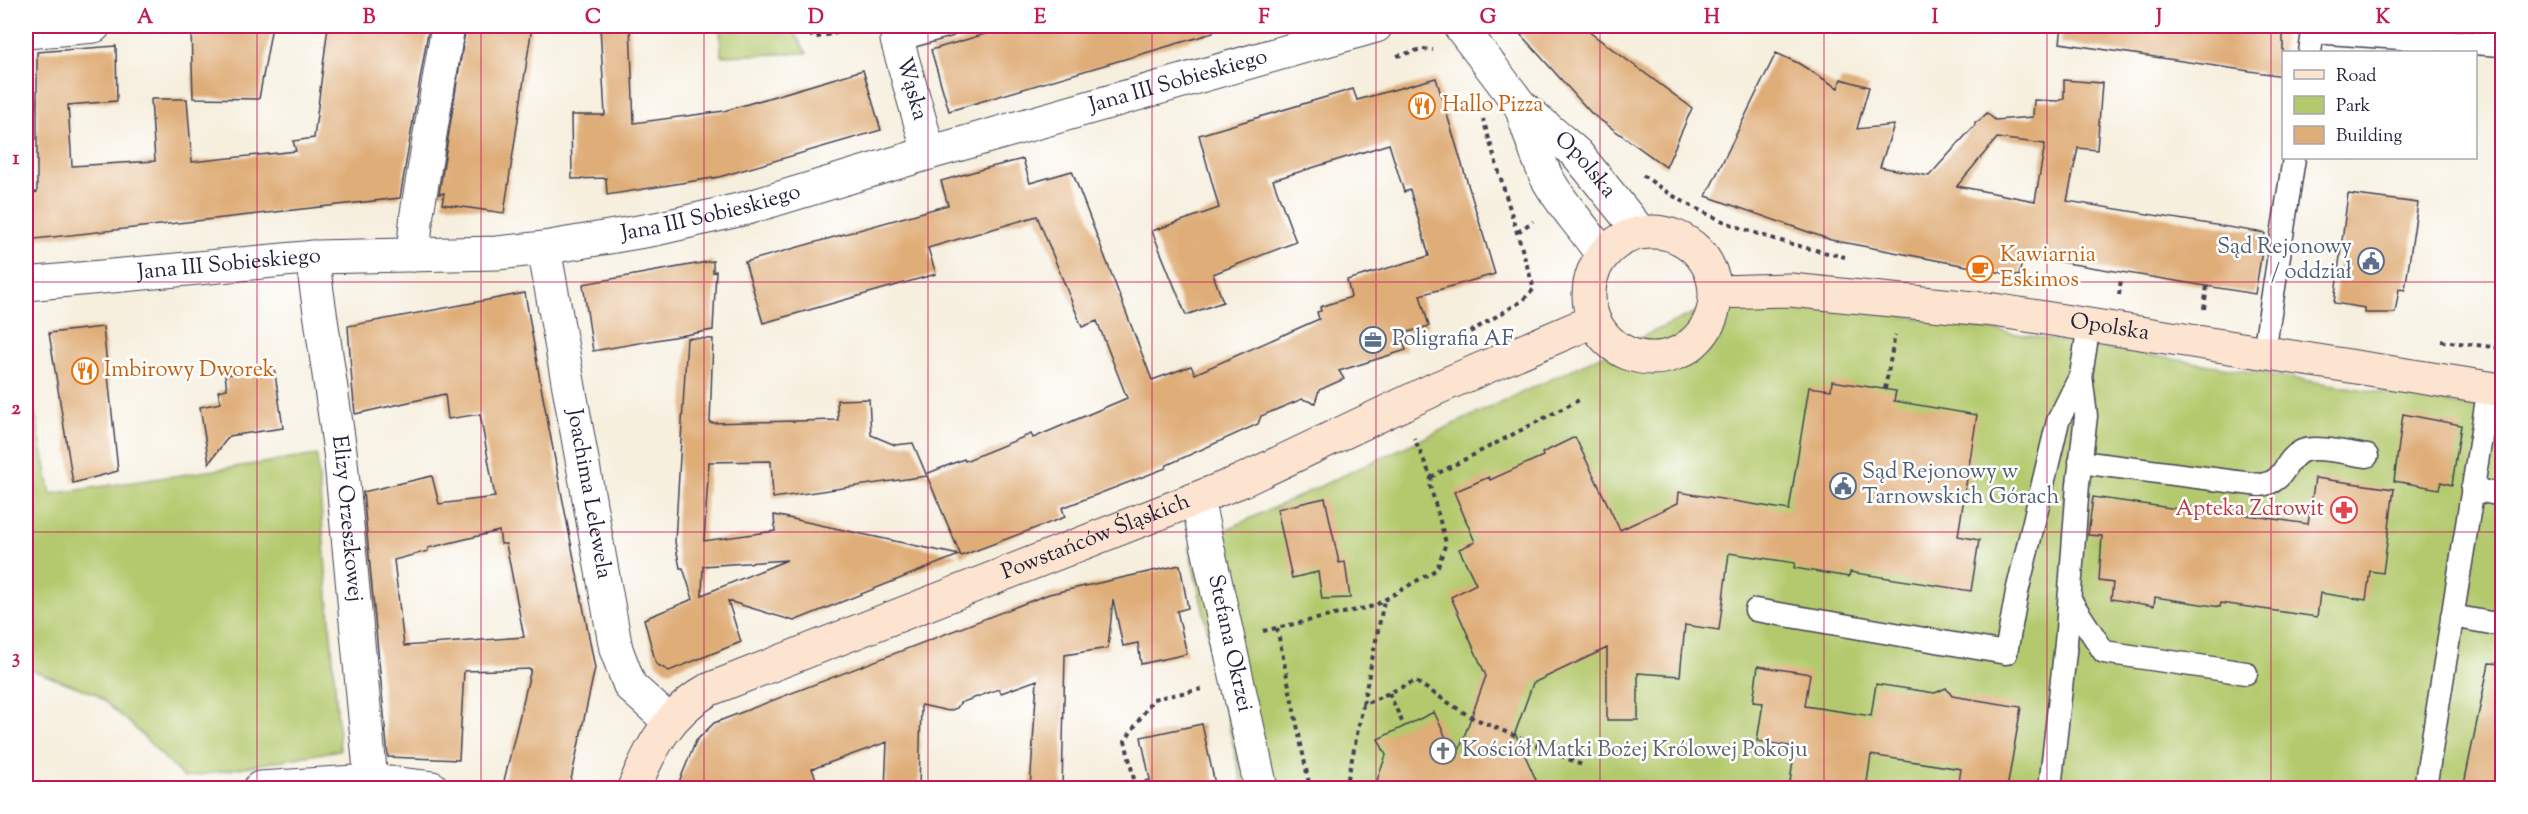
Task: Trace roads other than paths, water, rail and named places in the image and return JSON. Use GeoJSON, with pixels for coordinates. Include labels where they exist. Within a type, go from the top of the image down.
{"type":"FeatureCollection","features":[{"type":"Feature","properties":{"kind":"street"},"geometry":{"type":"LineString","coordinates":[[26,32],[94,26]]}},
{"type":"Feature","properties":{"kind":"street"},"geometry":{"type":"LineString","coordinates":[[413,255],[417,213],[448,26]]}},
{"type":"Feature","properties":{"kind":"street","name":"Jana III Sobieskiego"},"geometry":{"type":"LineString","coordinates":[[26,284],[312,257],[496,253],[544,248],[656,229],[747,208],[929,153],[1376,26]]}},
{"type":"Feature","properties":{"kind":"street","name":"Opolska"},"geometry":{"type":"LineString","coordinates":[[1460,26],[1520,105],[1577,154],[1640,232]]}},
{"type":"Feature","properties":{"kind":"street","name":"Wąska"},"geometry":{"type":"LineString","coordinates":[[894,33],[929,153]]}},
{"type":"Feature","properties":{"kind":"street","name":"Opolska"},"geometry":{"type":"LineString","coordinates":[[1520,105],[1546,177],[1561,201],[1586,230],[1602,255]]}},
{"type":"Feature","properties":{"kind":"street"},"geometry":{"type":"LineString","coordinates":[[1640,232],[1662,232],[1683,239],[1700,253],[1711,271],[1716,292],[1713,313],[1703,332],[1692,345],[1662,358],[1645,359],[1629,355],[1614,346],[1602,335],[1593,321],[1588,298],[1590,275],[1602,255],[1619,240],[1640,232]]}},
{"type":"Feature","properties":{"kind":"street","name":"Joachima Lelewela"},"geometry":{"type":"LineString","coordinates":[[544,248],[616,649],[630,686],[670,722]]}},
{"type":"Feature","properties":{"kind":"street","name":"Elizy Orzeszkowej"},"geometry":{"type":"LineString","coordinates":[[312,257],[340,451],[371,781]]}},
{"type":"Feature","properties":{"kind":"street","name":"Opolska"},"geometry":{"type":"LineString","coordinates":[[1716,292],[1790,290],[1994,310],[2496,389]]}},
{"type":"Feature","properties":{"kind":"street","name":"Powstańców Śląskich"},"geometry":{"type":"LineString","coordinates":[[634,789],[649,754],[670,722],[697,696],[715,687],[1197,499],[1265,470],[1437,388],[1593,321]]}},
{"type":"Feature","properties":{"kind":"street","name":"Stefana Okrzei"},"geometry":{"type":"LineString","coordinates":[[1197,499],[1261,789]]}},
{"type":"Feature","properties":{"kind":"street"},"geometry":{"type":"LineString","coordinates":[[260,789],[371,781],[432,789]]}},
{"type":"Feature","properties":{"kind":"lane"},"geometry":{"type":"LineString","coordinates":[[894,33],[947,26]]}},
{"type":"Feature","properties":{"kind":"lane"},"geometry":{"type":"LineString","coordinates":[[2310,51],[2313,32],[2502,45]]}},
{"type":"Feature","properties":{"kind":"lane"},"geometry":{"type":"LineString","coordinates":[[2264,352],[2294,159]]}},
{"type":"Feature","properties":{"kind":"lane"},"geometry":{"type":"LineString","coordinates":[[2050,789],[2086,416],[2081,375],[2089,325]]}},
{"type":"Feature","properties":{"kind":"lane"},"geometry":{"type":"LineString","coordinates":[[1756,610],[2007,653],[2017,592],[2058,421],[2081,375]]}},
{"type":"Feature","properties":{"kind":"lane"},"geometry":{"type":"LineString","coordinates":[[2425,789],[2472,489],[2496,389]]}},
{"type":"Feature","properties":{"kind":"lane"},"geometry":{"type":"LineString","coordinates":[[2080,462],[2260,485],[2275,481],[2294,456],[2310,449],[2367,456]]}},
{"type":"Feature","properties":{"kind":"lane"},"geometry":{"type":"LineString","coordinates":[[2472,489],[2502,495]]}},
{"type":"Feature","properties":{"kind":"lane"},"geometry":{"type":"LineString","coordinates":[[2070,600],[2104,652],[2246,673]]}},
{"type":"Feature","properties":{"kind":"lane"},"geometry":{"type":"LineString","coordinates":[[2452,616],[2502,624]]}},
{"type":"Feature","properties":{"kind":"place","name":"Hallo Pizza"},"geometry":{"type":"Point","coordinates":[1422,106]}},
{"type":"Feature","properties":{"kind":"place","name":"Sąd Rejonowy / oddział"},"geometry":{"type":"Point","coordinates":[2371,261]}},
{"type":"Feature","properties":{"kind":"place","name":"Kawiarnia Eskimos"},"geometry":{"type":"Point","coordinates":[1980,269]}},
{"type":"Feature","properties":{"kind":"place","name":"Poligrafia AF"},"geometry":{"type":"Point","coordinates":[1373,340]}},
{"type":"Feature","properties":{"kind":"place","name":"Imbirowy Dworek"},"geometry":{"type":"Point","coordinates":[85,371]}},
{"type":"Feature","properties":{"kind":"place","name":"Sąd Rejonowy w Tarnowskich Górach"},"geometry":{"type":"Point","coordinates":[1843,486]}},
{"type":"Feature","properties":{"kind":"place","name":"Apteka Zdrowit"},"geometry":{"type":"Point","coordinates":[2344,510]}},
{"type":"Feature","properties":{"kind":"place","name":"Kościół Matki Bożej Królowej Pokoju"},"geometry":{"type":"Point","coordinates":[1443,751]}}]}
